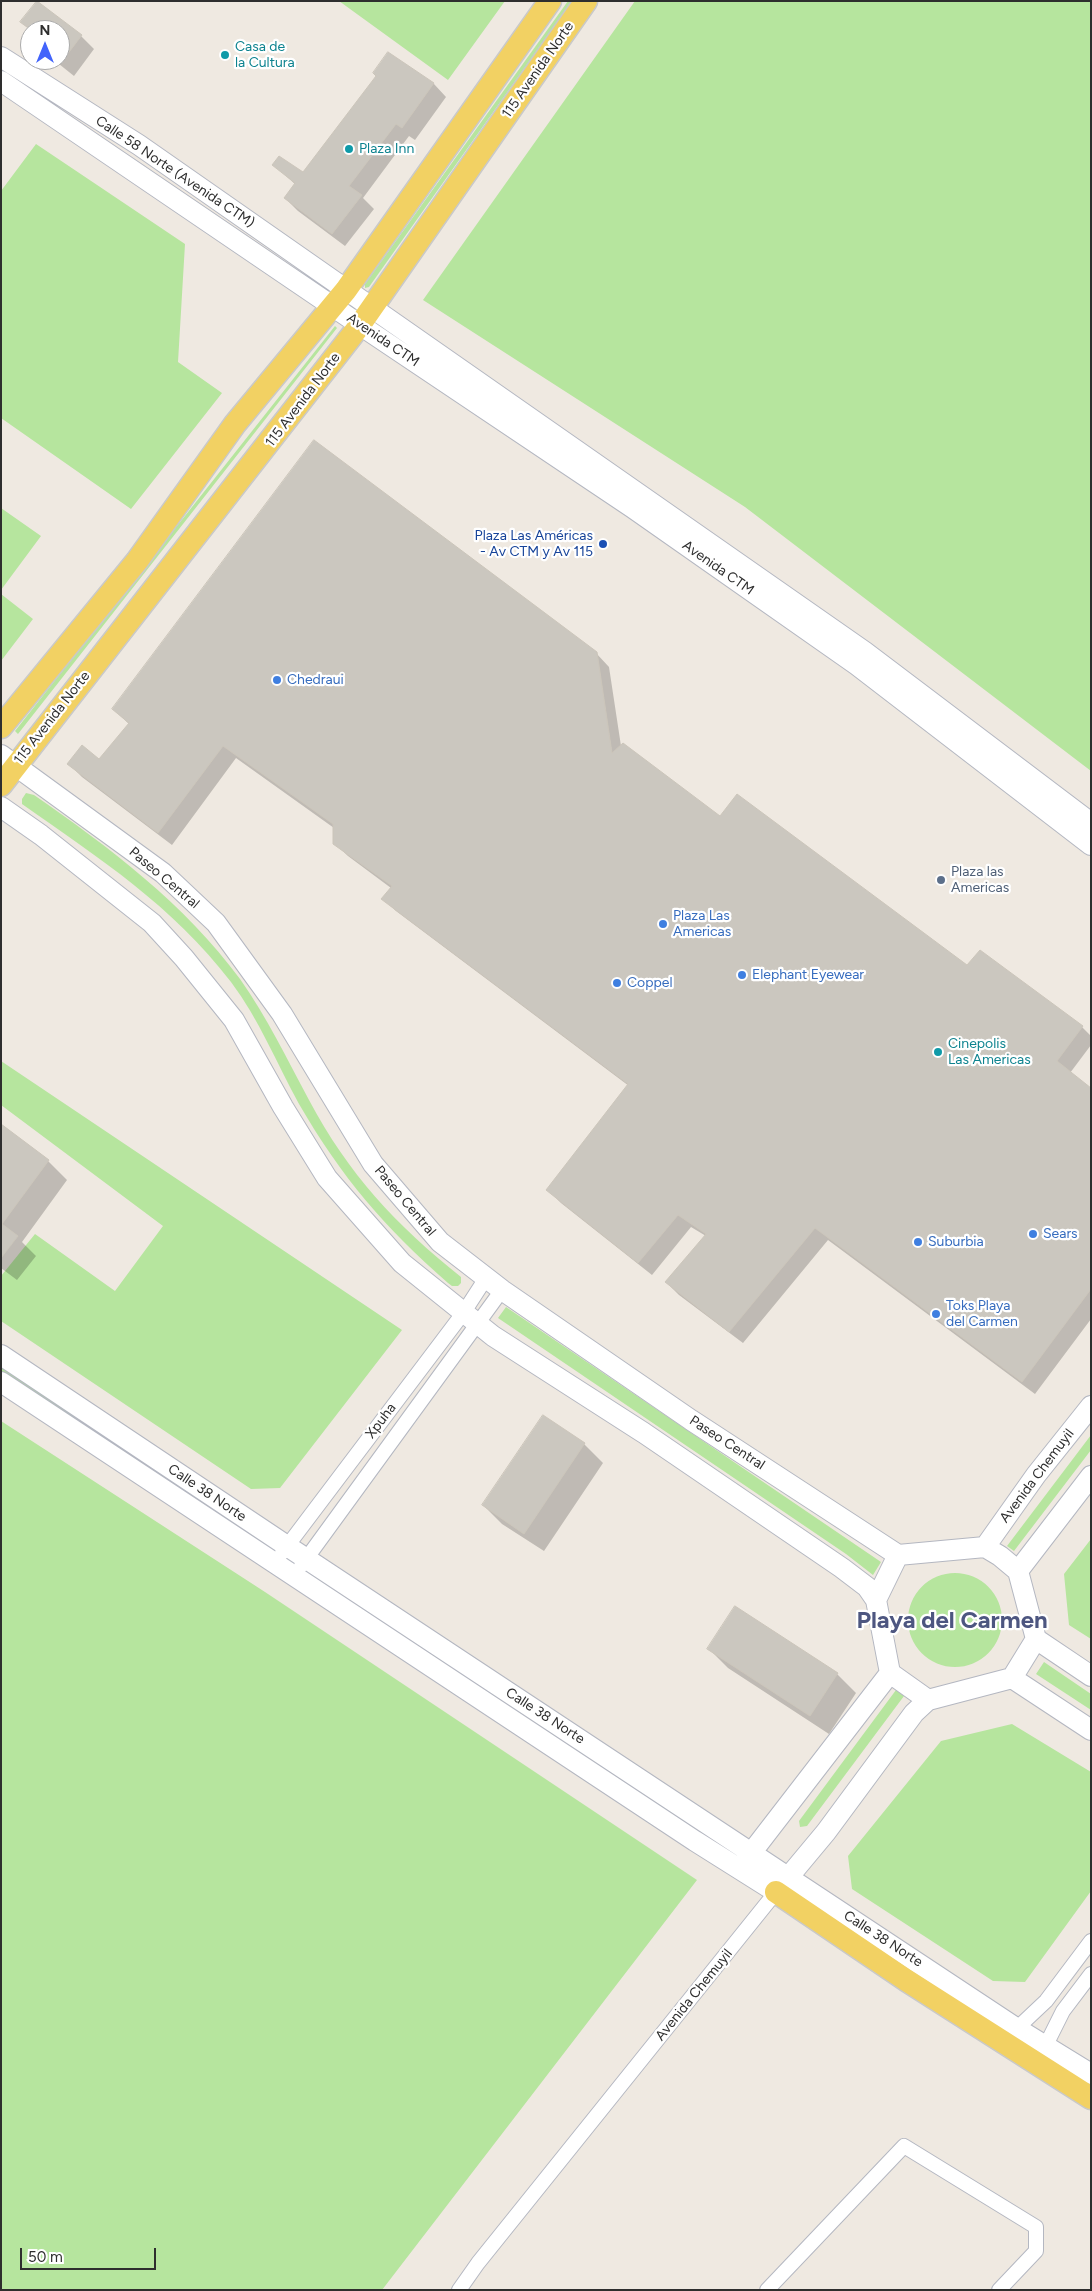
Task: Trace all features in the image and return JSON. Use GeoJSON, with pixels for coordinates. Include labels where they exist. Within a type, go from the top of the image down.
{"type":"FeatureCollection","features":[{"type":"Feature","properties":{"kind":"main road"},"geometry":{"type":"LineString","coordinates":[[1,727],[136,561],[235,424],[340,298],[550,1]]}},
{"type":"Feature","properties":{"kind":"main road","name":"115 Avenida Norte"},"geometry":{"type":"LineString","coordinates":[[1,785],[8,760],[257,460],[365,316],[586,1]]}},
{"type":"Feature","properties":{"kind":"main road","name":"Calle 58 Norte (Avenida CTM)"},"geometry":{"type":"LineString","coordinates":[[1,57],[139,145],[340,298]]}},
{"type":"Feature","properties":{"kind":"main road","name":"Calle 58 Norte (Avenida CTM)"},"geometry":{"type":"LineString","coordinates":[[1,81],[340,298]]}},
{"type":"Feature","properties":{"kind":"main road","name":"Avenida CTM"},"geometry":{"type":"LineString","coordinates":[[340,298],[633,508],[857,665],[1091,845]]}},
{"type":"Feature","properties":{"kind":"main road","name":"Avenida CTM"},"geometry":{"type":"LineString","coordinates":[[365,316],[865,652],[1091,823]]}},
{"type":"Feature","properties":{"kind":"main road","name":"Paseo Central"},"geometry":{"type":"LineString","coordinates":[[8,760],[163,873],[216,922],[282,1014],[373,1164],[440,1242],[494,1284],[691,1420],[898,1555]]}},
{"type":"Feature","properties":{"kind":"main road"},"geometry":{"type":"LineString","coordinates":[[1,807],[41,835],[152,923],[184,958],[234,1020],[283,1107],[327,1178],[402,1263],[470,1318],[644,1433],[842,1568],[866,1587],[876,1600],[890,1673],[928,1700],[1012,1678],[1036,1639]]}},
{"type":"Feature","properties":{"kind":"main road","name":"Calle 38 Norte"},"geometry":{"type":"LineString","coordinates":[[1,1355],[281,1554]]}},
{"type":"Feature","properties":{"kind":"main road","name":"Calle 38 Norte"},"geometry":{"type":"LineString","coordinates":[[1,1382],[281,1554],[752,1852],[783,1884],[906,1980],[1011,2035],[1041,2054],[1091,2098]]}},
{"type":"Feature","properties":{"kind":"main road","name":"Avenida Chemuyil"},"geometry":{"type":"LineString","coordinates":[[985,1547],[1036,1475],[1091,1406]]}},
{"type":"Feature","properties":{"kind":"main road"},"geometry":{"type":"LineString","coordinates":[[1018,1571],[1091,1476]]}},
{"type":"Feature","properties":{"kind":"main road"},"geometry":{"type":"LineString","coordinates":[[876,1600],[898,1555],[985,1547],[1018,1571],[1036,1639],[1091,1676]]}},
{"type":"Feature","properties":{"kind":"main road","name":"Calle 38 Norte"},"geometry":{"type":"LineString","coordinates":[[301,1567],[739,1869],[783,1884]]}},
{"type":"Feature","properties":{"kind":"main road"},"geometry":{"type":"LineString","coordinates":[[739,1869],[890,1673]]}},
{"type":"Feature","properties":{"kind":"main road"},"geometry":{"type":"LineString","coordinates":[[1012,1678],[1091,1730]]}},
{"type":"Feature","properties":{"kind":"main road","name":"Avenida Chemuyil"},"geometry":{"type":"LineString","coordinates":[[783,1884],[826,1832],[914,1712],[928,1700]]}},
{"type":"Feature","properties":{"kind":"main road","name":"Calle 38 Norte"},"geometry":{"type":"LineString","coordinates":[[1041,2054],[1091,2074]]}},
{"type":"Feature","properties":{"kind":"street","name":"Xpuha"},"geometry":{"type":"LineString","coordinates":[[301,1567],[494,1284]]}},
{"type":"Feature","properties":{"kind":"street","name":"Xpuha"},"geometry":{"type":"LineString","coordinates":[[281,1554],[470,1318],[494,1284]]}},
{"type":"Feature","properties":{"kind":"street","name":"Avenida Chemuyil"},"geometry":{"type":"LineString","coordinates":[[459,2290],[478,2263],[783,1884]]}},
{"type":"Feature","properties":{"kind":"street"},"geometry":{"type":"LineString","coordinates":[[1011,2035],[1046,2001],[1091,1941]]}},
{"type":"Feature","properties":{"kind":"street"},"geometry":{"type":"LineString","coordinates":[[1041,2054],[1063,2011],[1091,1974]]}},
{"type":"Feature","properties":{"kind":"street"},"geometry":{"type":"LineString","coordinates":[[767,2290],[904,2146],[1036,2227],[1036,2252],[999,2290]]}},
{"type":"Feature","properties":{"kind":"green space"},"geometry":{"type":"Polygon","coordinates":[[[339,1],[505,1],[448,80],[339,1]]]}},
{"type":"Feature","properties":{"kind":"green space"},"geometry":{"type":"Polygon","coordinates":[[[568,1],[572,1],[369,287],[365,288],[365,284],[568,1]]]}},
{"type":"Feature","properties":{"kind":"green space"},"geometry":{"type":"Polygon","coordinates":[[[635,1],[1091,1],[1091,771],[745,507],[423,300],[635,1]]]}},
{"type":"Feature","properties":{"kind":"green space"},"geometry":{"type":"Polygon","coordinates":[[[36,144],[185,244],[178,362],[222,393],[131,509],[1,418],[1,191],[36,144]]]}},
{"type":"Feature","properties":{"kind":"green space"},"geometry":{"type":"Polygon","coordinates":[[[335,326],[337,328],[18,734],[15,731],[335,326]]]}},
{"type":"Feature","properties":{"kind":"green space"},"geometry":{"type":"Polygon","coordinates":[[[1,508],[41,536],[1,590],[1,508]]]}},
{"type":"Feature","properties":{"kind":"green space"},"geometry":{"type":"Polygon","coordinates":[[[1,594],[33,619],[1,661],[1,594]]]}},
{"type":"Feature","properties":{"kind":"green space"},"geometry":{"type":"Polygon","coordinates":[[[26,793],[34,795],[118,856],[195,926],[218,952],[240,979],[259,1008],[324,1127],[340,1152],[375,1197],[394,1217],[415,1238],[461,1277],[461,1283],[458,1286],[452,1286],[448,1283],[404,1242],[348,1178],[315,1131],[299,1104],[241,996],[208,954],[160,906],[134,885],[22,804],[22,799],[26,793]]]}},
{"type":"Feature","properties":{"kind":"green space"},"geometry":{"type":"Polygon","coordinates":[[[1,1061],[402,1330],[280,1488],[251,1489],[1,1321],[1,1276],[35,1234],[115,1291],[163,1226],[1,1105],[1,1061]]]}},
{"type":"Feature","properties":{"kind":"green space"},"geometry":{"type":"Polygon","coordinates":[[[506,1307],[881,1562],[873,1575],[846,1554],[498,1318],[506,1307]]]}},
{"type":"Feature","properties":{"kind":"green space"},"geometry":{"type":"Polygon","coordinates":[[[1,1366],[251,1531],[249,1535],[1,1372],[1,1366]]]}},
{"type":"Feature","properties":{"kind":"green space"},"geometry":{"type":"Polygon","coordinates":[[[1,1421],[265,1592],[697,1880],[382,2290],[1,2290],[1,1421]]]}},
{"type":"Feature","properties":{"kind":"green space"},"geometry":{"type":"Polygon","coordinates":[[[1091,1435],[1091,1450],[1014,1551],[1007,1546],[1091,1435]]]}},
{"type":"Feature","properties":{"kind":"green space"},"geometry":{"type":"Polygon","coordinates":[[[1091,1539],[1091,1639],[1069,1625],[1064,1574],[1091,1539]]]}},
{"type":"Feature","properties":{"kind":"green space"},"geometry":{"type":"Polygon","coordinates":[[[955,1573],[973,1576],[988,1587],[999,1602],[1002,1620],[999,1638],[988,1653],[973,1664],[955,1667],[937,1664],[922,1653],[911,1638],[908,1620],[911,1602],[922,1587],[937,1576],[955,1573]]]}},
{"type":"Feature","properties":{"kind":"green space"},"geometry":{"type":"Polygon","coordinates":[[[328,1582],[709,1835],[706,1839],[326,1585],[328,1582]]]}},
{"type":"Feature","properties":{"kind":"green space"},"geometry":{"type":"Polygon","coordinates":[[[1044,1662],[1091,1694],[1091,1710],[1036,1674],[1044,1662]]]}},
{"type":"Feature","properties":{"kind":"green space"},"geometry":{"type":"Polygon","coordinates":[[[896,1690],[904,1696],[807,1826],[800,1827],[799,1821],[896,1690]]]}},
{"type":"Feature","properties":{"kind":"green space"},"geometry":{"type":"Polygon","coordinates":[[[1012,1724],[1091,1772],[1091,1891],[1025,1982],[993,1981],[852,1889],[848,1856],[941,1741],[1012,1724]]]}},
{"type":"Feature","properties":{"kind":"building"},"geometry":{"type":"Polygon","coordinates":[[[37,1],[62,20],[22,20],[37,1]]]}},
{"type":"Feature","properties":{"kind":"building"},"geometry":{"type":"Polygon","coordinates":[[[70,26],[82,35],[70,51],[70,26]]]}},
{"type":"Feature","properties":{"kind":"building","name":"Plaza Inn"},"geometry":{"type":"Polygon","coordinates":[[[388,52],[434,83],[402,128],[396,124],[349,186],[362,195],[332,234],[284,198],[295,183],[272,165],[279,156],[303,172],[376,76],[373,73],[388,52]]]}},
{"type":"Feature","properties":{"kind":"building","name":"Plaza Las Americas"},"geometry":{"type":"Polygon","coordinates":[[[314,440],[597,652],[612,753],[623,743],[720,816],[737,794],[967,965],[980,950],[1083,1026],[1057,1061],[1091,1088],[1091,1289],[1022,1382],[815,1228],[729,1332],[665,1282],[706,1234],[678,1215],[638,1263],[546,1190],[628,1084],[381,899],[392,886],[333,844],[333,824],[223,746],[158,833],[67,764],[82,745],[99,759],[129,723],[112,709],[314,440]]]}},
{"type":"Feature","properties":{"kind":"building"},"geometry":{"type":"Polygon","coordinates":[[[1,1124],[49,1160],[2,1224],[18,1236],[1,1258],[1,1124]]]}},
{"type":"Feature","properties":{"kind":"building"},"geometry":{"type":"Polygon","coordinates":[[[543,1415],[585,1443],[524,1534],[482,1505],[543,1415]]]}},
{"type":"Feature","properties":{"kind":"building"},"geometry":{"type":"Polygon","coordinates":[[[735,1606],[838,1673],[810,1716],[707,1649],[735,1606]]]}},
{"type":"Feature","properties":{"kind":"place","name":"Casa de la Cultura"},"geometry":{"type":"Point","coordinates":[225,55]}},
{"type":"Feature","properties":{"kind":"place","name":"Plaza Inn"},"geometry":{"type":"Point","coordinates":[349,149]}},
{"type":"Feature","properties":{"kind":"place","name":"Plaza Las Américas - Av CTM y Av 115"},"geometry":{"type":"Point","coordinates":[603,544]}},
{"type":"Feature","properties":{"kind":"place","name":"Chedraui"},"geometry":{"type":"Point","coordinates":[277,680]}},
{"type":"Feature","properties":{"kind":"place","name":"Plaza las Americas"},"geometry":{"type":"Point","coordinates":[941,880]}},
{"type":"Feature","properties":{"kind":"place","name":"Plaza Las Americas"},"geometry":{"type":"Point","coordinates":[663,924]}},
{"type":"Feature","properties":{"kind":"place","name":"Elephant Eyewear"},"geometry":{"type":"Point","coordinates":[742,975]}},
{"type":"Feature","properties":{"kind":"place","name":"Coppel"},"geometry":{"type":"Point","coordinates":[617,983]}},
{"type":"Feature","properties":{"kind":"place","name":"Cinepolis Las Americas"},"geometry":{"type":"Point","coordinates":[938,1052]}},
{"type":"Feature","properties":{"kind":"place","name":"Sears"},"geometry":{"type":"Point","coordinates":[1033,1234]}},
{"type":"Feature","properties":{"kind":"place","name":"Suburbia"},"geometry":{"type":"Point","coordinates":[918,1242]}},
{"type":"Feature","properties":{"kind":"place","name":"Toks Playa del Carmen"},"geometry":{"type":"Point","coordinates":[936,1314]}},
{"type":"Feature","properties":{"kind":"district","name":"Playa del Carmen"},"geometry":{"type":"Point","coordinates":[952,1621]}}]}
